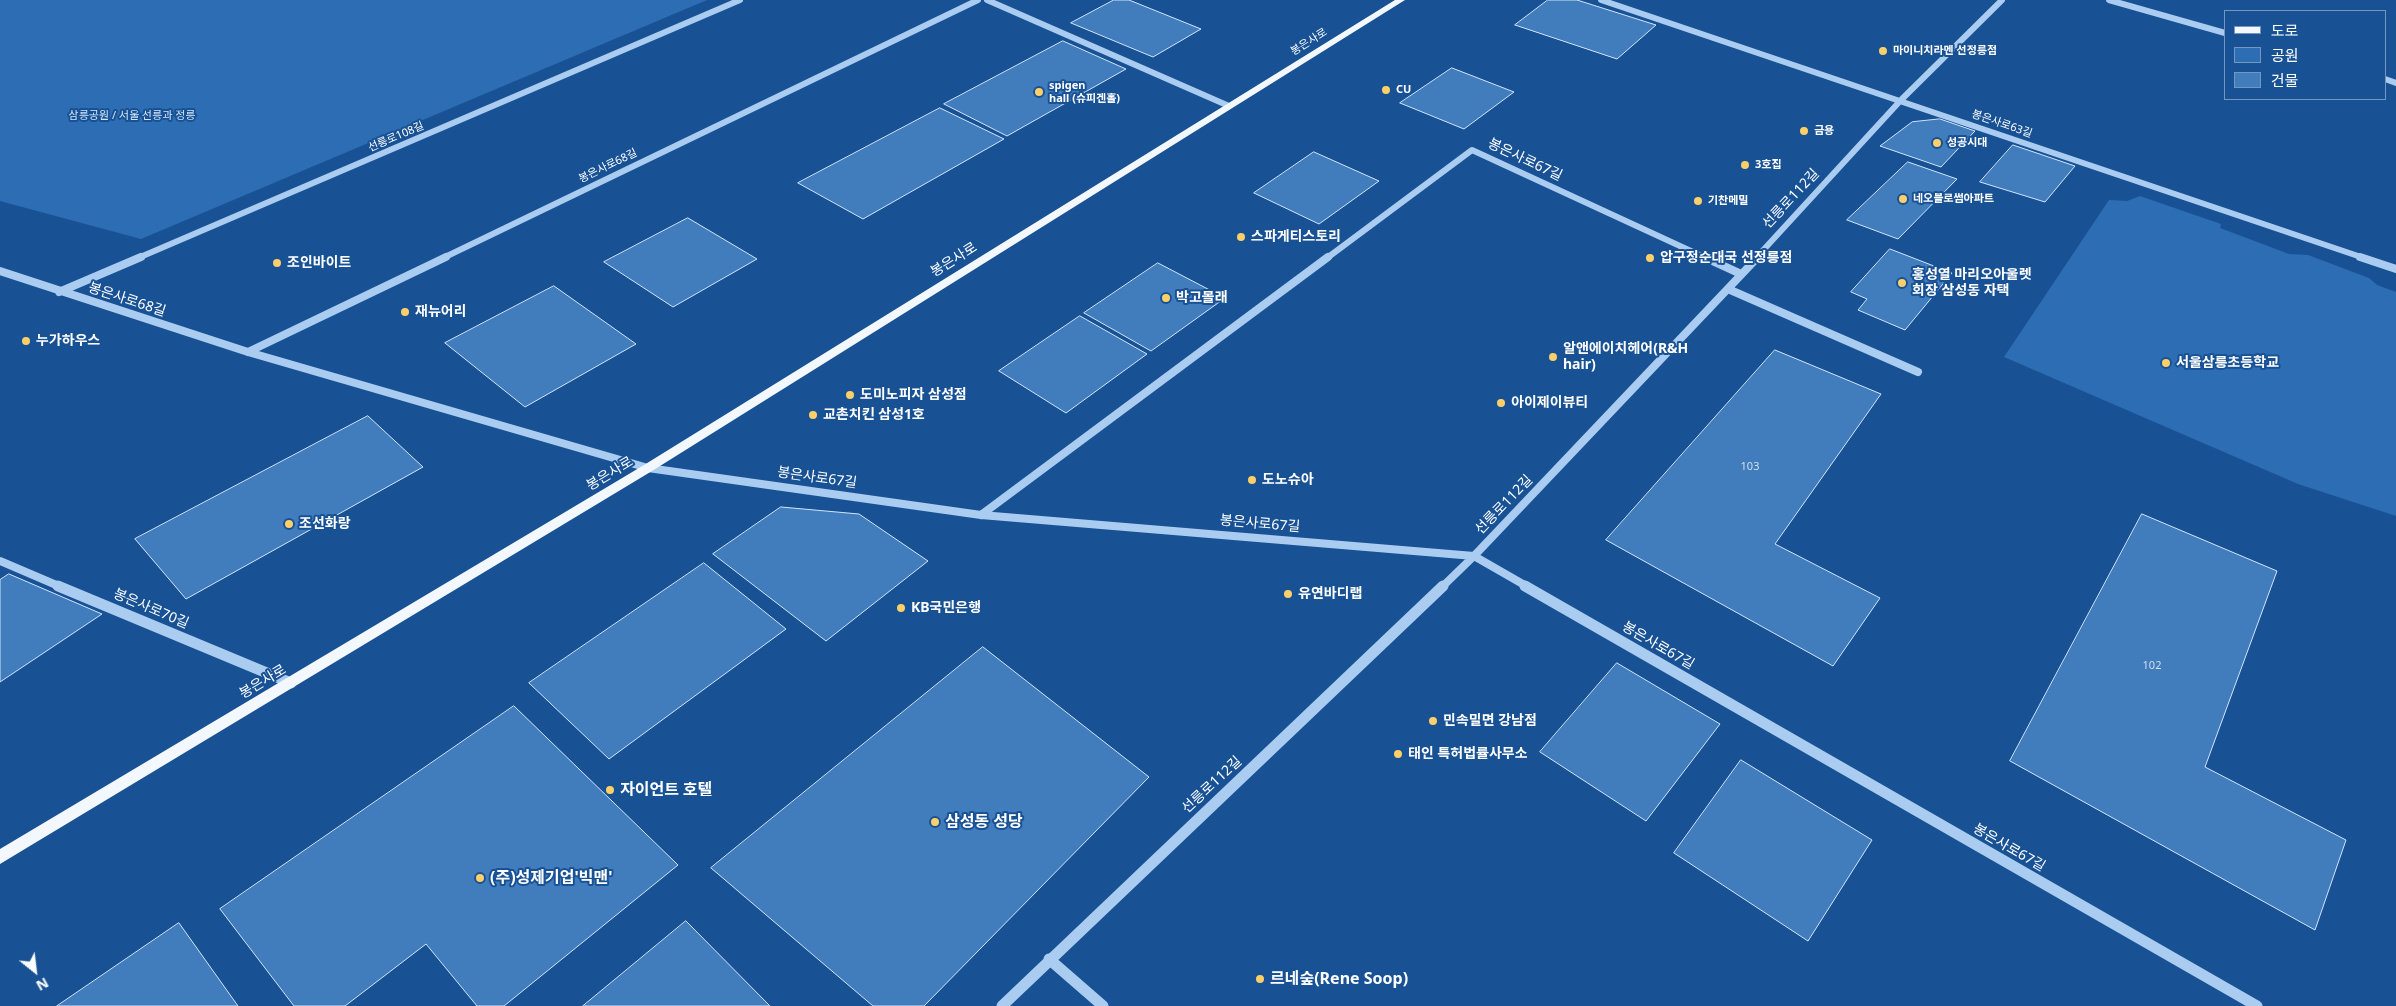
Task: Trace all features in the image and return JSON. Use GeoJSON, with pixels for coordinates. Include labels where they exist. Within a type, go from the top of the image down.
{"type":"FeatureCollection","features":[{"type":"Feature","properties":{"kind":"main road","name":"봉은사로"},"geometry":{"type":"LineString","coordinates":[[0,857],[648,468],[1401,0]]}},
{"type":"Feature","properties":{"kind":"street","name":"선릉로108길"},"geometry":{"type":"LineString","coordinates":[[59,292],[740,0]]}},
{"type":"Feature","properties":{"kind":"street","name":"봉은사로68길"},"geometry":{"type":"LineString","coordinates":[[248,352],[978,0]]}},
{"type":"Feature","properties":{"kind":"street"},"geometry":{"type":"LineString","coordinates":[[987,0],[1230,106]]}},
{"type":"Feature","properties":{"kind":"street","name":"봉은사로63길"},"geometry":{"type":"LineString","coordinates":[[1601,0],[2396,269]]}},
{"type":"Feature","properties":{"kind":"street","name":"선릉로112길"},"geometry":{"type":"LineString","coordinates":[[1002,1006],[1049,959],[1474,556],[1728,289],[1901,100],[2002,0]]}},
{"type":"Feature","properties":{"kind":"street"},"geometry":{"type":"LineString","coordinates":[[2109,0],[2224,33]]}},
{"type":"Feature","properties":{"kind":"street","name":"봉은사로67길"},"geometry":{"type":"LineString","coordinates":[[981,515],[1472,150],[1741,274]]}},
{"type":"Feature","properties":{"kind":"street","name":"봉은사로68길"},"geometry":{"type":"LineString","coordinates":[[0,271],[59,292],[248,352],[648,468]]}},
{"type":"Feature","properties":{"kind":"street"},"geometry":{"type":"LineString","coordinates":[[1728,289],[1918,372]]}},
{"type":"Feature","properties":{"kind":"street","name":"봉은사로67길"},"geometry":{"type":"LineString","coordinates":[[648,468],[981,515],[1474,556],[2257,1006]]}},
{"type":"Feature","properties":{"kind":"street","name":"봉은사로70길"},"geometry":{"type":"LineString","coordinates":[[0,561],[291,683]]}},
{"type":"Feature","properties":{"kind":"street"},"geometry":{"type":"LineString","coordinates":[[1049,959],[1102,1006]]}},
{"type":"Feature","properties":{"kind":"green space","name":"삼릉공원 / 서울 선릉과 정릉"},"geometry":{"type":"Polygon","coordinates":[[[0,0],[707,0],[141,239],[0,201],[0,0]]]}},
{"type":"Feature","properties":{"kind":"green space","name":"서울삼릉초등학교"},"geometry":{"type":"Polygon","coordinates":[[[2140,196],[2221,224],[2220,228],[2289,254],[2308,255],[2369,278],[2377,285],[2396,292],[2396,516],[2298,484],[2004,357],[2109,200],[2127,201],[2140,196]]]}},
{"type":"Feature","properties":{"kind":"building"},"geometry":{"type":"Polygon","coordinates":[[[1114,0],[1129,0],[1201,29],[1153,57],[1071,23],[1114,0]]]}},
{"type":"Feature","properties":{"kind":"building"},"geometry":{"type":"Polygon","coordinates":[[[1548,0],[1577,0],[1656,25],[1617,59],[1515,25],[1548,0]]]}},
{"type":"Feature","properties":{"kind":"building"},"geometry":{"type":"Polygon","coordinates":[[[1063,41],[1126,69],[1007,136],[944,104],[1063,41]]]}},
{"type":"Feature","properties":{"kind":"building"},"geometry":{"type":"Polygon","coordinates":[[[1452,68],[1514,92],[1464,129],[1400,103],[1452,68]]]}},
{"type":"Feature","properties":{"kind":"building"},"geometry":{"type":"Polygon","coordinates":[[[940,108],[1004,139],[863,219],[798,183],[940,108]]]}},
{"type":"Feature","properties":{"kind":"building"},"geometry":{"type":"Polygon","coordinates":[[[1940,119],[1975,131],[1941,167],[1880,146],[1912,122],[1940,119]]]}},
{"type":"Feature","properties":{"kind":"building"},"geometry":{"type":"Polygon","coordinates":[[[2013,145],[2075,166],[2045,202],[1980,182],[2013,145]]]}},
{"type":"Feature","properties":{"kind":"building"},"geometry":{"type":"Polygon","coordinates":[[[1314,152],[1379,181],[1319,224],[1254,193],[1314,152]]]}},
{"type":"Feature","properties":{"kind":"building","name":"네오블로썸아파트"},"geometry":{"type":"Polygon","coordinates":[[[1908,162],[1957,179],[1898,239],[1847,220],[1908,162]]]}},
{"type":"Feature","properties":{"kind":"building"},"geometry":{"type":"Polygon","coordinates":[[[688,218],[757,259],[673,307],[604,262],[688,218]]]}},
{"type":"Feature","properties":{"kind":"building","name":"홍성열 마리오아울렛 회장 삼성동 자택"},"geometry":{"type":"Polygon","coordinates":[[[1890,249],[1952,273],[1905,330],[1858,310],[1867,299],[1851,292],[1890,249]]]}},
{"type":"Feature","properties":{"kind":"building"},"geometry":{"type":"Polygon","coordinates":[[[1158,263],[1225,298],[1151,351],[1084,313],[1158,263]]]}},
{"type":"Feature","properties":{"kind":"building"},"geometry":{"type":"Polygon","coordinates":[[[554,286],[636,344],[525,407],[445,343],[554,286]]]}},
{"type":"Feature","properties":{"kind":"building"},"geometry":{"type":"Polygon","coordinates":[[[1080,316],[1147,354],[1066,413],[999,371],[1080,316]]]}},
{"type":"Feature","properties":{"kind":"building"},"geometry":{"type":"Polygon","coordinates":[[[1775,350],[1881,394],[1775,544],[1880,598],[1833,666],[1606,540],[1775,350]]]}},
{"type":"Feature","properties":{"kind":"building"},"geometry":{"type":"Polygon","coordinates":[[[368,416],[423,467],[186,599],[135,539],[368,416]]]}},
{"type":"Feature","properties":{"kind":"building"},"geometry":{"type":"Polygon","coordinates":[[[781,507],[859,514],[928,561],[826,641],[713,554],[781,507]]]}},
{"type":"Feature","properties":{"kind":"building"},"geometry":{"type":"Polygon","coordinates":[[[2142,514],[2277,571],[2205,767],[2346,840],[2315,930],[2010,761],[2142,514]]]}},
{"type":"Feature","properties":{"kind":"building"},"geometry":{"type":"Polygon","coordinates":[[[704,563],[786,629],[609,759],[529,683],[704,563]]]}},
{"type":"Feature","properties":{"kind":"building"},"geometry":{"type":"Polygon","coordinates":[[[9,574],[102,614],[0,682],[0,580],[9,574]]]}},
{"type":"Feature","properties":{"kind":"building","name":"삼성동 성당"},"geometry":{"type":"Polygon","coordinates":[[[983,647],[1149,777],[924,1006],[873,1006],[711,868],[983,647]]]}},
{"type":"Feature","properties":{"kind":"building"},"geometry":{"type":"Polygon","coordinates":[[[1617,663],[1720,724],[1646,821],[1540,752],[1617,663]]]}},
{"type":"Feature","properties":{"kind":"building"},"geometry":{"type":"Polygon","coordinates":[[[514,706],[678,865],[504,1006],[477,1006],[426,944],[345,1006],[294,1006],[220,909],[514,706]]]}},
{"type":"Feature","properties":{"kind":"building"},"geometry":{"type":"Polygon","coordinates":[[[1741,760],[1872,840],[1808,941],[1674,853],[1741,760]]]}},
{"type":"Feature","properties":{"kind":"building"},"geometry":{"type":"Polygon","coordinates":[[[686,921],[770,1006],[583,1006],[686,921]]]}},
{"type":"Feature","properties":{"kind":"building"},"geometry":{"type":"Polygon","coordinates":[[[179,923],[238,1006],[57,1006],[179,923]]]}},
{"type":"Feature","properties":{"kind":"place","name":"마이니치라멘 선정릉점"},"geometry":{"type":"Point","coordinates":[1883,51]}},
{"type":"Feature","properties":{"kind":"place","name":"CU"},"geometry":{"type":"Point","coordinates":[1386,90]}},
{"type":"Feature","properties":{"kind":"place","name":"spigen hall (슈피겐홀)"},"geometry":{"type":"Point","coordinates":[1039,92]}},
{"type":"Feature","properties":{"kind":"place","name":"금용"},"geometry":{"type":"Point","coordinates":[1804,131]}},
{"type":"Feature","properties":{"kind":"place","name":"성공시대"},"geometry":{"type":"Point","coordinates":[1937,143]}},
{"type":"Feature","properties":{"kind":"place","name":"3호집"},"geometry":{"type":"Point","coordinates":[1745,165]}},
{"type":"Feature","properties":{"kind":"place","name":"네오블로썸아파트"},"geometry":{"type":"Point","coordinates":[1903,199]}},
{"type":"Feature","properties":{"kind":"place","name":"기찬메밀"},"geometry":{"type":"Point","coordinates":[1698,201]}},
{"type":"Feature","properties":{"kind":"place","name":"스파게티스토리"},"geometry":{"type":"Point","coordinates":[1241,237]}},
{"type":"Feature","properties":{"kind":"place","name":"압구정순대국 선정릉점"},"geometry":{"type":"Point","coordinates":[1650,258]}},
{"type":"Feature","properties":{"kind":"place","name":"조인바이트"},"geometry":{"type":"Point","coordinates":[277,263]}},
{"type":"Feature","properties":{"kind":"place","name":"홍성열 마리오아울렛 회장 삼성동 자택"},"geometry":{"type":"Point","coordinates":[1902,283]}},
{"type":"Feature","properties":{"kind":"place","name":"박고볼래"},"geometry":{"type":"Point","coordinates":[1166,298]}},
{"type":"Feature","properties":{"kind":"place","name":"재뉴어리"},"geometry":{"type":"Point","coordinates":[405,312]}},
{"type":"Feature","properties":{"kind":"place","name":"누가하우스"},"geometry":{"type":"Point","coordinates":[26,341]}},
{"type":"Feature","properties":{"kind":"place","name":"알앤에이치헤어(R&H hair)"},"geometry":{"type":"Point","coordinates":[1553,357]}},
{"type":"Feature","properties":{"kind":"place","name":"서울삼릉초등학교"},"geometry":{"type":"Point","coordinates":[2166,363]}},
{"type":"Feature","properties":{"kind":"place","name":"도미노피자 삼성점"},"geometry":{"type":"Point","coordinates":[850,395]}},
{"type":"Feature","properties":{"kind":"place","name":"아이제이뷰티"},"geometry":{"type":"Point","coordinates":[1501,403]}},
{"type":"Feature","properties":{"kind":"place","name":"교촌치킨 삼성1호"},"geometry":{"type":"Point","coordinates":[813,415]}},
{"type":"Feature","properties":{"kind":"place","name":"도노슈아"},"geometry":{"type":"Point","coordinates":[1252,480]}},
{"type":"Feature","properties":{"kind":"place","name":"조선화랑"},"geometry":{"type":"Point","coordinates":[289,524]}},
{"type":"Feature","properties":{"kind":"place","name":"유연바디랩"},"geometry":{"type":"Point","coordinates":[1288,594]}},
{"type":"Feature","properties":{"kind":"place","name":"KB국민은행"},"geometry":{"type":"Point","coordinates":[901,608]}},
{"type":"Feature","properties":{"kind":"place","name":"민속밀면 강남점"},"geometry":{"type":"Point","coordinates":[1433,721]}},
{"type":"Feature","properties":{"kind":"place","name":"태인 특허법률사무소"},"geometry":{"type":"Point","coordinates":[1398,754]}},
{"type":"Feature","properties":{"kind":"place","name":"자이언트 호텔"},"geometry":{"type":"Point","coordinates":[610,790]}},
{"type":"Feature","properties":{"kind":"place","name":"삼성동 성당"},"geometry":{"type":"Point","coordinates":[935,822]}},
{"type":"Feature","properties":{"kind":"place","name":"(주)성제기업'빅맨'"},"geometry":{"type":"Point","coordinates":[480,878]}},
{"type":"Feature","properties":{"kind":"place","name":"르네숲(Rene Soop)"},"geometry":{"type":"Point","coordinates":[1260,979]}}]}
